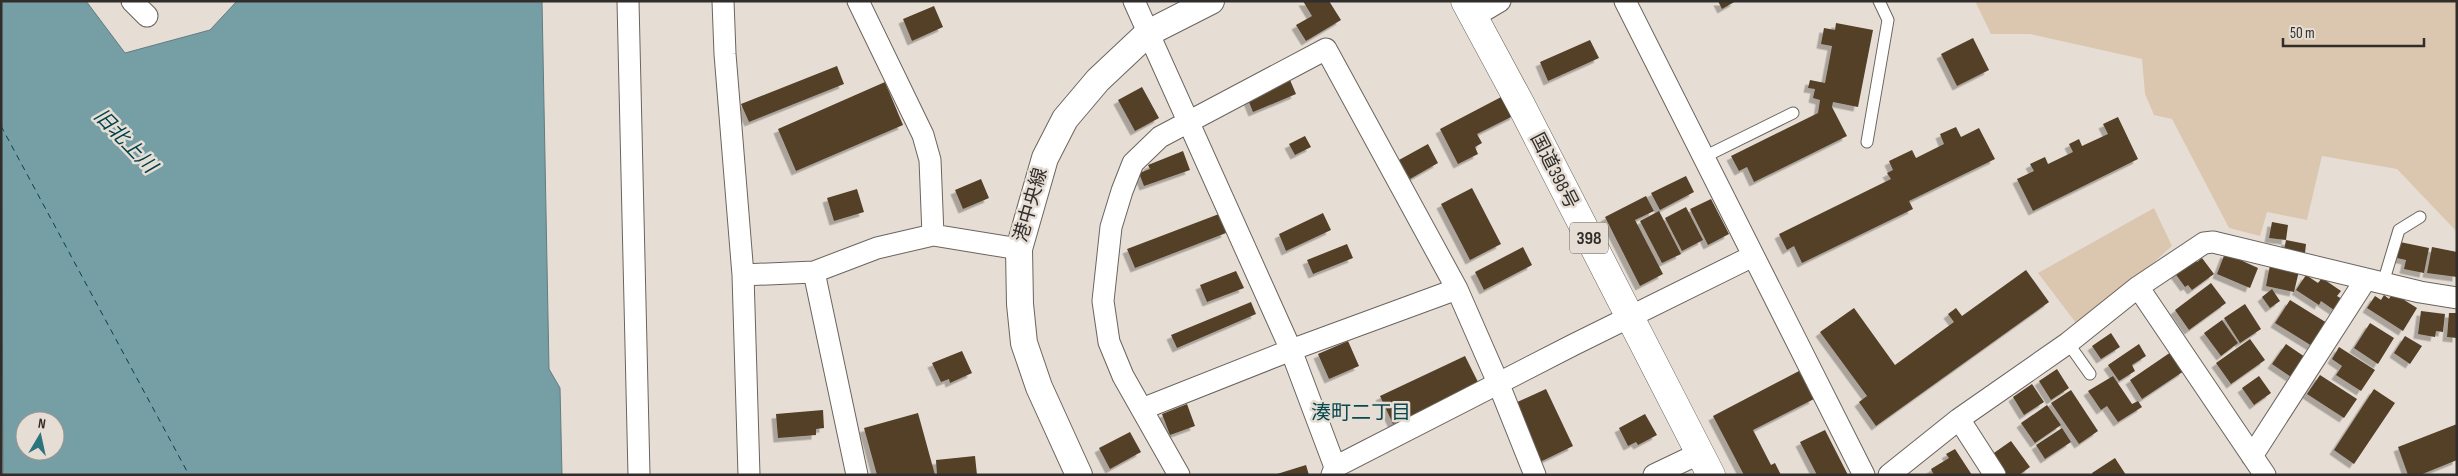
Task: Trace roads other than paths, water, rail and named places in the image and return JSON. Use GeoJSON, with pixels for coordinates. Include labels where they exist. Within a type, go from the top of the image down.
{"type":"FeatureCollection","features":[{"type":"Feature","properties":{"kind":"highway","name":"国道398号"},"geometry":{"type":"LineString","coordinates":[[1469,9],[1631,318],[1705,464]]}},
{"type":"Feature","properties":{"kind":"street"},"geometry":{"type":"LineString","coordinates":[[628,1],[639,475]]}},
{"type":"Feature","properties":{"kind":"street"},"geometry":{"type":"LineString","coordinates":[[724,1],[725,54],[743,275],[749,475]]}},
{"type":"Feature","properties":{"kind":"street"},"geometry":{"type":"LineString","coordinates":[[858,1],[923,135],[930,160],[933,235]]}},
{"type":"Feature","properties":{"kind":"street"},"geometry":{"type":"LineString","coordinates":[[1134,1],[1291,350],[1334,471],[1572,345],[1631,318],[1753,256]]}},
{"type":"Feature","properties":{"kind":"street","name":"港中央線"},"geometry":{"type":"LineString","coordinates":[[1072,472],[1024,343],[1020,304],[1019,250],[1044,158],[1065,119],[1098,80],[1148,34],[1211,1]]}},
{"type":"Feature","properties":{"kind":"street"},"geometry":{"type":"LineString","coordinates":[[1469,9],[1500,1]]}},
{"type":"Feature","properties":{"kind":"street"},"geometry":{"type":"LineString","coordinates":[[1625,1],[1864,475]]}},
{"type":"Feature","properties":{"kind":"street"},"geometry":{"type":"LineString","coordinates":[[1179,475],[1123,376],[1109,342],[1103,301],[1111,226],[1133,164],[1160,137],[1326,49],[1457,289],[1536,475]]}},
{"type":"Feature","properties":{"kind":"street"},"geometry":{"type":"LineString","coordinates":[[743,275],[814,272],[877,248],[933,235],[1019,250]]}},
{"type":"Feature","properties":{"kind":"street"},"geometry":{"type":"LineString","coordinates":[[1889,475],[1959,419],[2068,343],[2138,287],[2204,243],[2213,242],[2375,281],[2457,298]]}},
{"type":"Feature","properties":{"kind":"street"},"geometry":{"type":"LineString","coordinates":[[814,272],[857,475]]}},
{"type":"Feature","properties":{"kind":"street"},"geometry":{"type":"LineString","coordinates":[[2138,287],[2257,469],[2375,281]]}},
{"type":"Feature","properties":{"kind":"street"},"geometry":{"type":"LineString","coordinates":[[1142,409],[1291,350],[1457,289]]}},
{"type":"Feature","properties":{"kind":"street"},"geometry":{"type":"LineString","coordinates":[[1959,419],[1994,475]]}},
{"type":"Feature","properties":{"kind":"street"},"geometry":{"type":"LineString","coordinates":[[1654,475],[1705,464]]}},
{"type":"Feature","properties":{"kind":"lane"},"geometry":{"type":"LineString","coordinates":[[1867,142],[1888,20],[1879,1]]}},
{"type":"Feature","properties":{"kind":"lane"},"geometry":{"type":"LineString","coordinates":[[1704,156],[1793,113]]}},
{"type":"Feature","properties":{"kind":"lane"},"geometry":{"type":"LineString","coordinates":[[2375,281],[2399,230],[2420,217]]}},
{"type":"Feature","properties":{"kind":"lane"},"geometry":{"type":"LineString","coordinates":[[2068,343],[2090,374]]}},
{"type":"Feature","properties":{"kind":"water","name":"旧北上川"},"geometry":{"type":"Polygon","coordinates":[[[1,1],[86,1],[125,53],[210,30],[237,1],[542,1],[549,369],[560,388],[562,475],[3,475],[1,1]]]}},
{"type":"Feature","properties":{"kind":"district","name":"湊町二丁目"},"geometry":{"type":"Point","coordinates":[1361,413]}}]}
